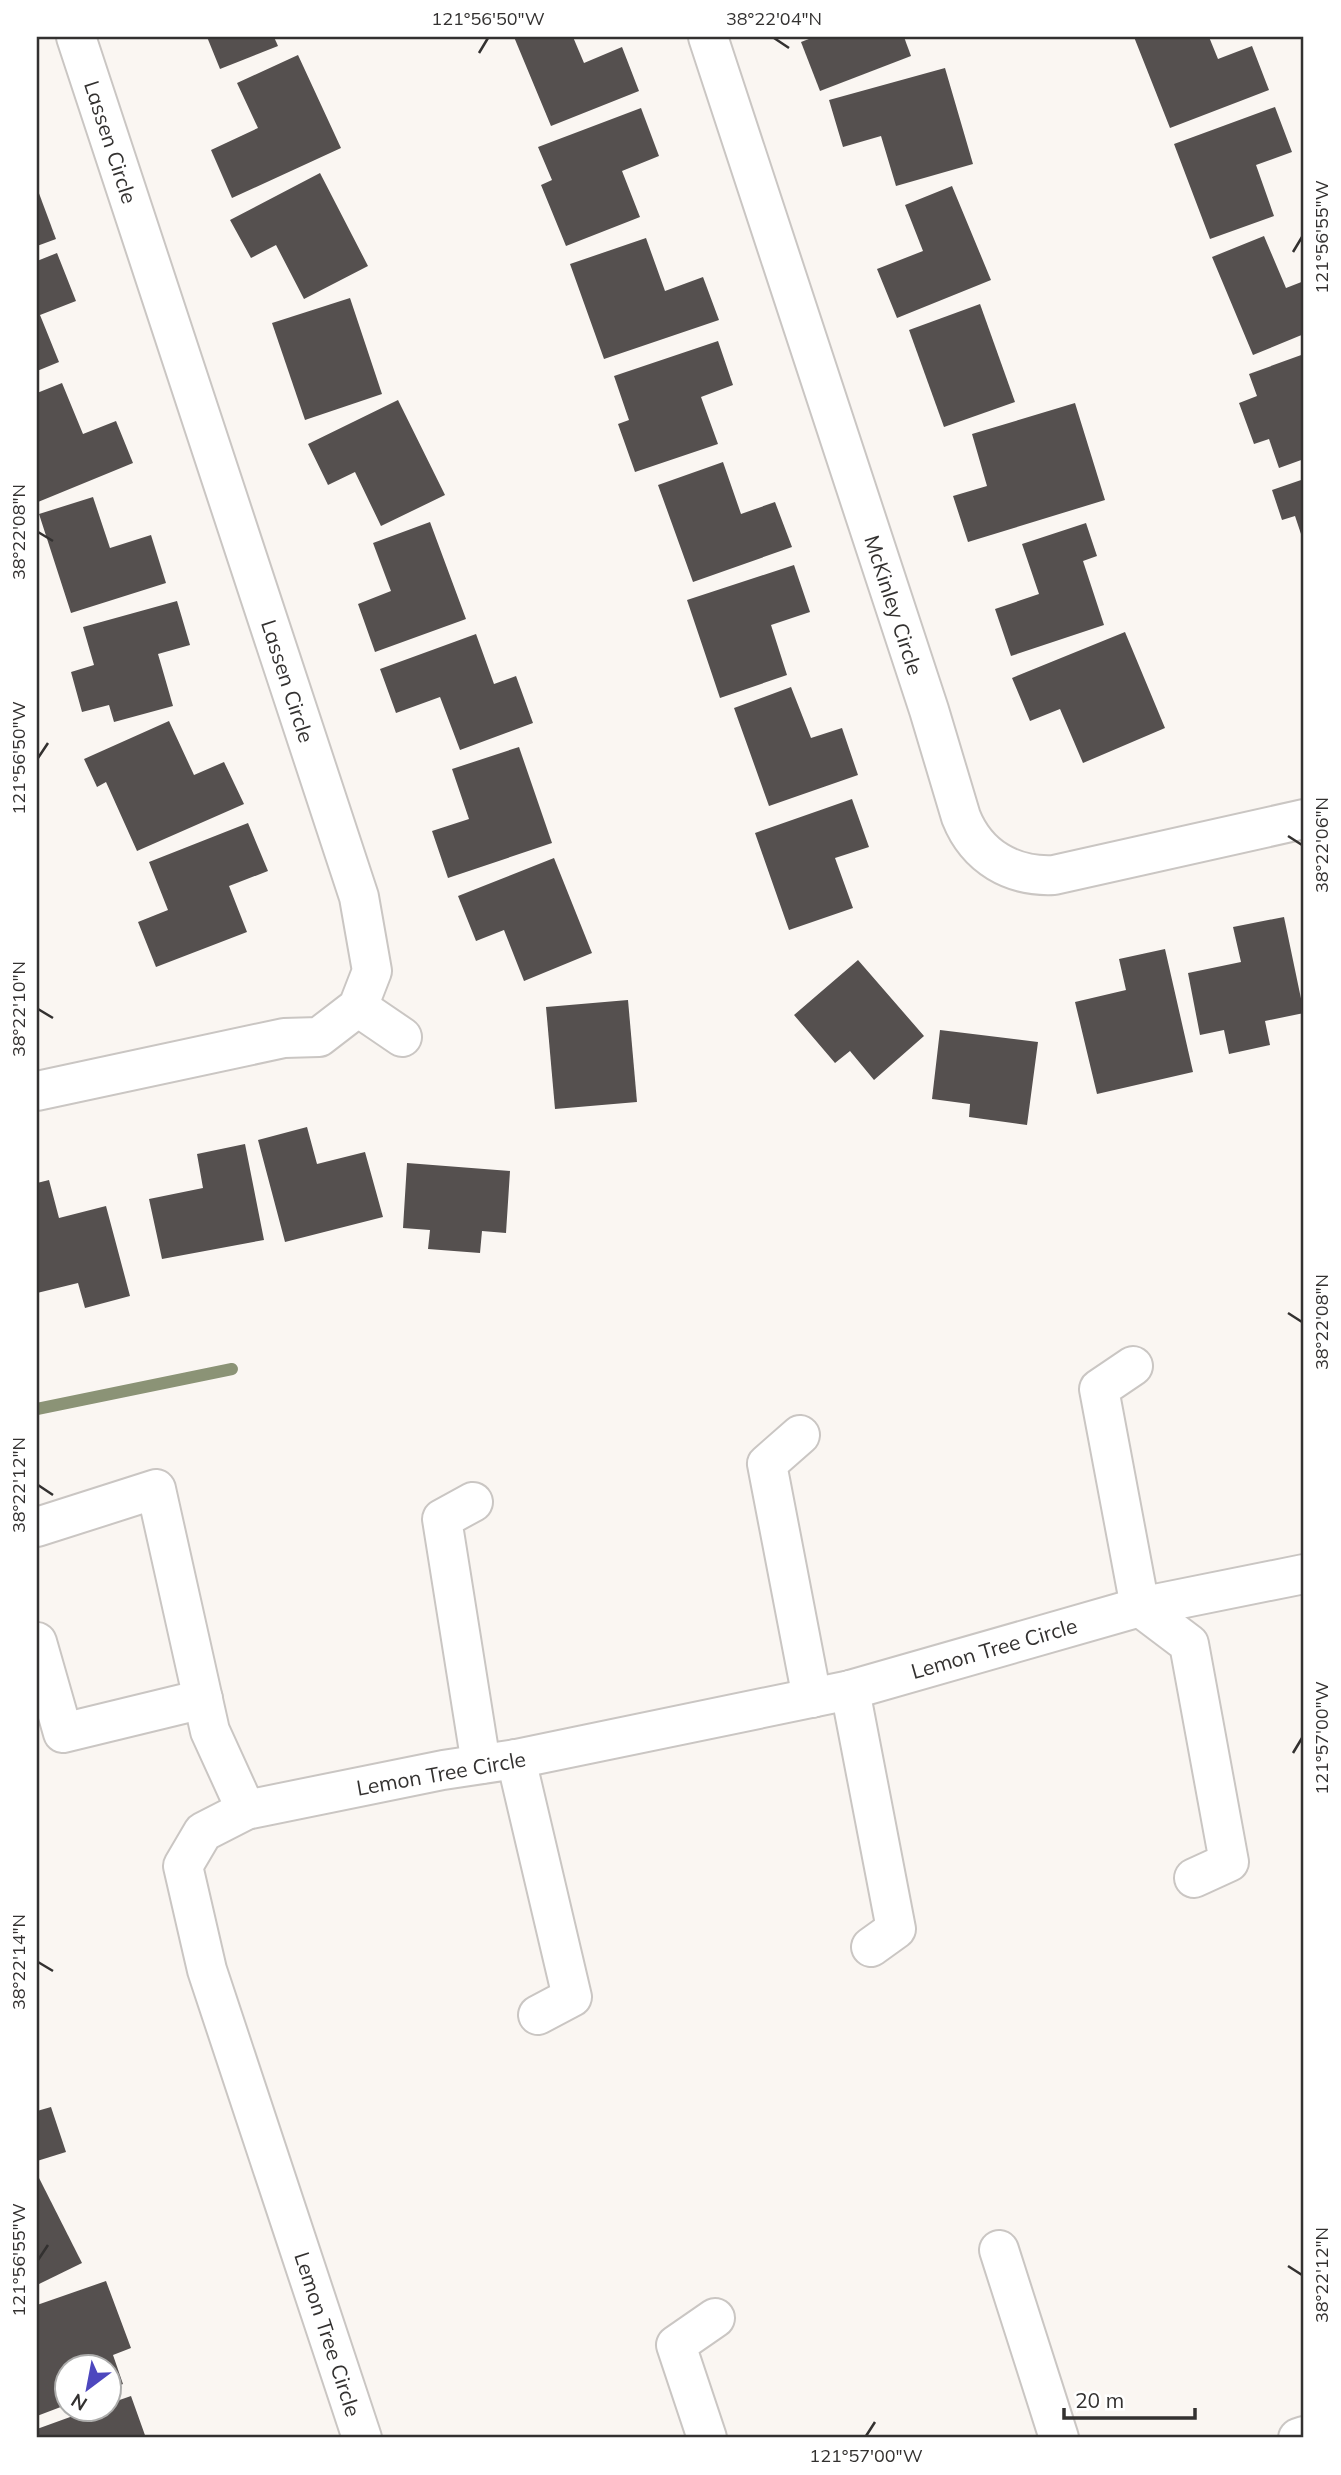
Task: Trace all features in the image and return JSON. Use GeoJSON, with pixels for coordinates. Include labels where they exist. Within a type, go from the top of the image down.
{"type":"FeatureCollection","features":[{"type":"Feature","properties":{"kind":"street","name":"Lassen Circle"},"geometry":{"type":"LineString","coordinates":[[76,37],[359,897],[372,971],[358,1007]]}},
{"type":"Feature","properties":{"kind":"street","name":"McKinley Circle"},"geometry":{"type":"LineString","coordinates":[[708,37],[929,710],[961,817],[992,878],[1012,870],[1036,876],[1054,875],[1304,818]]}},
{"type":"Feature","properties":{"kind":"street"},"geometry":{"type":"LineString","coordinates":[[37,1091],[284,1038],[319,1037],[358,1007],[402,1037]]}},
{"type":"Feature","properties":{"kind":"street"},"geometry":{"type":"LineString","coordinates":[[1133,1366],[1099,1389],[1140,1606],[1189,1644],[1229,1862],[1194,1878]]}},
{"type":"Feature","properties":{"kind":"street"},"geometry":{"type":"LineString","coordinates":[[800,1435],[767,1464],[812,1698]]}},
{"type":"Feature","properties":{"kind":"street"},"geometry":{"type":"LineString","coordinates":[[37,1527],[156,1489],[210,1731],[246,1810]]}},
{"type":"Feature","properties":{"kind":"street"},"geometry":{"type":"LineString","coordinates":[[473,1502],[442,1519],[498,1762],[572,1997],[538,2015]]}},
{"type":"Feature","properties":{"kind":"street","name":"Lemon Tree Circle"},"geometry":{"type":"LineString","coordinates":[[362,2438],[207,1970],[183,1866],[202,1832],[246,1810],[498,1762],[849,1690],[1140,1606],[1304,1574]]}},
{"type":"Feature","properties":{"kind":"street"},"geometry":{"type":"LineString","coordinates":[[37,1642],[63,1733],[203,1699]]}},
{"type":"Feature","properties":{"kind":"street"},"geometry":{"type":"LineString","coordinates":[[849,1690],[896,1929],[871,1947]]}},
{"type":"Feature","properties":{"kind":"street"},"geometry":{"type":"LineString","coordinates":[[999,2250],[1059,2438]]}},
{"type":"Feature","properties":{"kind":"street"},"geometry":{"type":"LineString","coordinates":[[707,2438],[676,2345],[715,2318]]}},
{"type":"Feature","properties":{"kind":"street"},"geometry":{"type":"LineString","coordinates":[[1298,2438],[1304,2436]]}},
{"type":"Feature","properties":{"kind":"building"},"geometry":{"type":"Polygon","coordinates":[[[207,37],[274,37],[278,46],[220,69],[207,37]]]}},
{"type":"Feature","properties":{"kind":"building"},"geometry":{"type":"Polygon","coordinates":[[[514,37],[573,37],[584,63],[622,47],[639,91],[551,126],[514,37]]]}},
{"type":"Feature","properties":{"kind":"building"},"geometry":{"type":"Polygon","coordinates":[[[814,37],[904,37],[911,56],[820,91],[801,42],[814,37]]]}},
{"type":"Feature","properties":{"kind":"building"},"geometry":{"type":"Polygon","coordinates":[[[1134,37],[1209,37],[1218,59],[1252,46],[1269,90],[1170,128],[1134,37]]]}},
{"type":"Feature","properties":{"kind":"building"},"geometry":{"type":"Polygon","coordinates":[[[298,55],[341,148],[232,198],[211,150],[258,128],[237,83],[298,55]]]}},
{"type":"Feature","properties":{"kind":"building"},"geometry":{"type":"Polygon","coordinates":[[[945,68],[973,164],[896,186],[881,136],[843,147],[829,100],[945,68]]]}},
{"type":"Feature","properties":{"kind":"building"},"geometry":{"type":"Polygon","coordinates":[[[1275,107],[1292,152],[1256,165],[1274,216],[1210,239],[1174,144],[1275,107]]]}},
{"type":"Feature","properties":{"kind":"building"},"geometry":{"type":"Polygon","coordinates":[[[641,108],[659,156],[622,171],[640,217],[566,246],[541,185],[552,180],[538,147],[641,108]]]}},
{"type":"Feature","properties":{"kind":"building"},"geometry":{"type":"Polygon","coordinates":[[[320,173],[368,266],[304,299],[276,245],[251,258],[230,220],[320,173]]]}},
{"type":"Feature","properties":{"kind":"building"},"geometry":{"type":"Polygon","coordinates":[[[952,186],[991,280],[897,318],[877,269],[923,251],[905,205],[952,186]]]}},
{"type":"Feature","properties":{"kind":"building"},"geometry":{"type":"Polygon","coordinates":[[[37,188],[56,239],[37,246],[37,188]]]}},
{"type":"Feature","properties":{"kind":"building"},"geometry":{"type":"Polygon","coordinates":[[[1264,236],[1286,288],[1304,281],[1304,334],[1253,355],[1212,257],[1264,236]]]}},
{"type":"Feature","properties":{"kind":"building"},"geometry":{"type":"Polygon","coordinates":[[[646,238],[665,291],[703,277],[719,320],[604,359],[570,264],[646,238]]]}},
{"type":"Feature","properties":{"kind":"building"},"geometry":{"type":"Polygon","coordinates":[[[57,253],[76,301],[40,315],[59,362],[37,371],[37,261],[57,253]]]}},
{"type":"Feature","properties":{"kind":"building"},"geometry":{"type":"Polygon","coordinates":[[[350,298],[382,394],[305,420],[272,323],[350,298]]]}},
{"type":"Feature","properties":{"kind":"building"},"geometry":{"type":"Polygon","coordinates":[[[980,304],[1015,402],[944,427],[909,330],[980,304]]]}},
{"type":"Feature","properties":{"kind":"building"},"geometry":{"type":"Polygon","coordinates":[[[718,341],[733,385],[701,397],[718,444],[635,472],[618,424],[629,420],[614,376],[718,341]]]}},
{"type":"Feature","properties":{"kind":"building"},"geometry":{"type":"Polygon","coordinates":[[[1304,354],[1304,459],[1279,468],[1269,439],[1254,444],[1239,403],[1257,396],[1249,374],[1304,354]]]}},
{"type":"Feature","properties":{"kind":"building"},"geometry":{"type":"Polygon","coordinates":[[[62,383],[83,434],[116,421],[133,463],[38,502],[37,393],[62,383]]]}},
{"type":"Feature","properties":{"kind":"building"},"geometry":{"type":"Polygon","coordinates":[[[398,400],[445,495],[381,526],[355,472],[328,485],[308,444],[398,400]]]}},
{"type":"Feature","properties":{"kind":"building"},"geometry":{"type":"Polygon","coordinates":[[[1075,403],[1105,500],[968,542],[953,496],[987,486],[972,434],[1075,403]]]}},
{"type":"Feature","properties":{"kind":"building"},"geometry":{"type":"Polygon","coordinates":[[[723,462],[741,514],[775,502],[792,547],[693,582],[658,485],[723,462]]]}},
{"type":"Feature","properties":{"kind":"building"},"geometry":{"type":"Polygon","coordinates":[[[1304,479],[1304,543],[1295,516],[1282,520],[1272,490],[1304,479]]]}},
{"type":"Feature","properties":{"kind":"building"},"geometry":{"type":"Polygon","coordinates":[[[93,497],[110,548],[151,535],[166,583],[71,613],[39,514],[93,497]]]}},
{"type":"Feature","properties":{"kind":"building"},"geometry":{"type":"Polygon","coordinates":[[[430,522],[466,619],[375,652],[358,604],[391,591],[373,543],[430,522]]]}},
{"type":"Feature","properties":{"kind":"building"},"geometry":{"type":"Polygon","coordinates":[[[1086,523],[1097,556],[1083,561],[1104,625],[1011,656],[995,609],[1039,594],[1022,544],[1086,523]]]}},
{"type":"Feature","properties":{"kind":"building"},"geometry":{"type":"Polygon","coordinates":[[[794,565],[810,612],[771,625],[787,675],[720,698],[687,600],[794,565]]]}},
{"type":"Feature","properties":{"kind":"building"},"geometry":{"type":"Polygon","coordinates":[[[177,601],[190,645],[158,654],[173,706],[114,722],[109,705],[82,712],[71,672],[94,665],[83,627],[177,601]]]}},
{"type":"Feature","properties":{"kind":"building"},"geometry":{"type":"Polygon","coordinates":[[[1125,632],[1165,728],[1083,763],[1060,709],[1030,721],[1012,678],[1125,632]]]}},
{"type":"Feature","properties":{"kind":"building"},"geometry":{"type":"Polygon","coordinates":[[[476,634],[494,684],[516,676],[533,723],[460,750],[440,697],[396,713],[380,669],[476,634]]]}},
{"type":"Feature","properties":{"kind":"building"},"geometry":{"type":"Polygon","coordinates":[[[791,687],[811,738],[842,728],[858,775],[769,806],[734,708],[791,687]]]}},
{"type":"Feature","properties":{"kind":"building"},"geometry":{"type":"Polygon","coordinates":[[[169,721],[194,775],[224,762],[244,804],[137,851],[106,782],[97,787],[84,759],[169,721]]]}},
{"type":"Feature","properties":{"kind":"building"},"geometry":{"type":"Polygon","coordinates":[[[519,747],[552,843],[448,878],[432,831],[469,819],[452,769],[519,747]]]}},
{"type":"Feature","properties":{"kind":"building"},"geometry":{"type":"Polygon","coordinates":[[[852,799],[869,847],[835,858],[853,908],[789,930],[755,833],[852,799]]]}},
{"type":"Feature","properties":{"kind":"building"},"geometry":{"type":"Polygon","coordinates":[[[248,823],[268,871],[229,886],[247,932],[156,967],[138,922],[168,910],[149,862],[248,823]]]}},
{"type":"Feature","properties":{"kind":"building"},"geometry":{"type":"Polygon","coordinates":[[[554,858],[592,953],[524,981],[504,930],[476,941],[458,896],[554,858]]]}},
{"type":"Feature","properties":{"kind":"building"},"geometry":{"type":"Polygon","coordinates":[[[1284,917],[1304,1013],[1265,1021],[1270,1045],[1229,1054],[1224,1030],[1200,1035],[1188,973],[1241,962],[1233,927],[1284,917]]]}},
{"type":"Feature","properties":{"kind":"building"},"geometry":{"type":"Polygon","coordinates":[[[1165,949],[1193,1072],[1097,1094],[1075,1002],[1126,990],[1119,959],[1165,949]]]}},
{"type":"Feature","properties":{"kind":"building"},"geometry":{"type":"Polygon","coordinates":[[[858,960],[924,1036],[874,1080],[850,1051],[835,1063],[794,1015],[858,960]]]}},
{"type":"Feature","properties":{"kind":"building"},"geometry":{"type":"Polygon","coordinates":[[[628,1000],[637,1102],[555,1109],[546,1007],[628,1000]]]}},
{"type":"Feature","properties":{"kind":"building"},"geometry":{"type":"Polygon","coordinates":[[[940,1030],[1038,1042],[1027,1125],[969,1117],[970,1104],[932,1099],[940,1030]]]}},
{"type":"Feature","properties":{"kind":"building"},"geometry":{"type":"Polygon","coordinates":[[[307,1127],[317,1164],[365,1152],[383,1217],[285,1242],[258,1140],[307,1127]]]}},
{"type":"Feature","properties":{"kind":"building"},"geometry":{"type":"Polygon","coordinates":[[[245,1144],[264,1240],[162,1259],[149,1199],[203,1188],[197,1154],[245,1144]]]}},
{"type":"Feature","properties":{"kind":"building"},"geometry":{"type":"Polygon","coordinates":[[[407,1163],[510,1171],[506,1233],[482,1231],[480,1253],[428,1249],[430,1230],[403,1228],[407,1163]]]}},
{"type":"Feature","properties":{"kind":"building"},"geometry":{"type":"Polygon","coordinates":[[[49,1180],[59,1218],[106,1206],[130,1296],[85,1308],[78,1283],[37,1293],[37,1183],[49,1180]]]}},
{"type":"Feature","properties":{"kind":"building"},"geometry":{"type":"Polygon","coordinates":[[[51,2107],[66,2152],[37,2161],[37,2111],[51,2107]]]}},
{"type":"Feature","properties":{"kind":"building"},"geometry":{"type":"Polygon","coordinates":[[[37,2174],[82,2263],[37,2285],[37,2174]]]}},
{"type":"Feature","properties":{"kind":"building"},"geometry":{"type":"Polygon","coordinates":[[[106,2281],[131,2348],[121,2352],[52,2352],[52,2410],[37,2416],[37,2305],[106,2281]]]}},
{"type":"Feature","properties":{"kind":"building"},"geometry":{"type":"Polygon","coordinates":[[[131,2396],[146,2438],[37,2438],[37,2429],[56,2422],[122,2422],[122,2399],[131,2396]]]}},
{"type":"Feature","properties":{"kind":"waterway"},"geometry":{"type":"LineString","coordinates":[[37,1409],[232,1369]]}}]}
